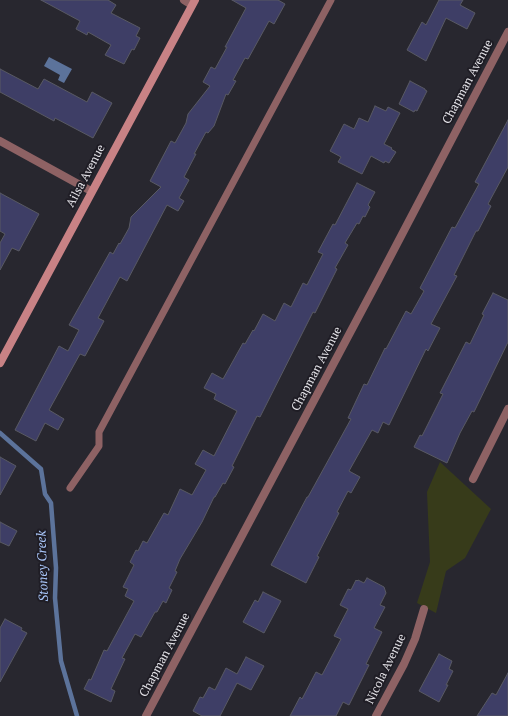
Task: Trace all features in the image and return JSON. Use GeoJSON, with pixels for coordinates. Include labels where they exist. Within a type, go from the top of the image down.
{"type":"FeatureCollection","features":[{"type":"Feature","properties":{"kind":"street"},"geometry":{"type":"LineString","coordinates":[[184,0],[193,2]]}},
{"type":"Feature","properties":{"kind":"street","name":"Ailsa Avenue"},"geometry":{"type":"LineString","coordinates":[[0,363],[193,2]]}},
{"type":"Feature","properties":{"kind":"street","name":"Chapman Avenue"},"geometry":{"type":"LineString","coordinates":[[146,716],[508,32]]}},
{"type":"Feature","properties":{"kind":"street"},"geometry":{"type":"LineString","coordinates":[[0,141],[91,192]]}},
{"type":"Feature","properties":{"kind":"street"},"geometry":{"type":"LineString","coordinates":[[473,479],[508,409]]}},
{"type":"Feature","properties":{"kind":"street","name":"Nicola Avenue"},"geometry":{"type":"LineString","coordinates":[[376,716],[404,664],[415,639],[424,609]]}},
{"type":"Feature","properties":{"kind":"lane"},"geometry":{"type":"LineString","coordinates":[[70,488],[99,446],[99,432],[331,0]]}},
{"type":"Feature","properties":{"kind":"green space"},"geometry":{"type":"Polygon","coordinates":[[[440,462],[491,509],[465,558],[446,571],[436,613],[417,603],[430,562],[427,492],[440,462]]]}},
{"type":"Feature","properties":{"kind":"water"},"geometry":{"type":"Polygon","coordinates":[[[49,57],[72,69],[64,83],[58,80],[60,75],[44,66],[49,57]]]}},
{"type":"Feature","properties":{"kind":"building"},"geometry":{"type":"Polygon","coordinates":[[[41,0],[108,0],[116,5],[111,13],[140,28],[136,36],[140,38],[124,64],[105,55],[111,45],[88,32],[87,35],[76,29],[80,21],[41,0]]]}},
{"type":"Feature","properties":{"kind":"building"},"geometry":{"type":"Polygon","coordinates":[[[232,0],[278,0],[285,4],[274,24],[269,21],[248,59],[245,58],[233,80],[236,81],[228,95],[226,94],[214,126],[208,133],[206,132],[194,154],[196,154],[184,177],[189,180],[179,198],[184,201],[178,211],[167,205],[127,281],[120,277],[98,318],[104,321],[85,356],[80,354],[49,410],[64,419],[58,430],[45,423],[36,441],[15,430],[59,346],[68,351],[79,330],[69,325],[110,252],[113,254],[119,243],[120,244],[129,228],[131,217],[161,187],[150,181],[171,141],[175,143],[186,123],[188,114],[210,86],[203,82],[211,67],[215,69],[246,8],[232,0]]]}},
{"type":"Feature","properties":{"kind":"building"},"geometry":{"type":"Polygon","coordinates":[[[439,0],[463,0],[460,5],[475,13],[467,29],[446,18],[426,61],[407,50],[422,22],[426,25],[439,0]]]}},
{"type":"Feature","properties":{"kind":"building"},"geometry":{"type":"Polygon","coordinates":[[[0,69],[38,89],[44,79],[87,102],[92,92],[112,103],[93,138],[55,118],[54,121],[0,92],[0,69]]]}},
{"type":"Feature","properties":{"kind":"building"},"geometry":{"type":"Polygon","coordinates":[[[410,81],[427,91],[417,111],[415,110],[414,112],[399,104],[410,81]]]}},
{"type":"Feature","properties":{"kind":"building"},"geometry":{"type":"Polygon","coordinates":[[[375,106],[386,111],[388,107],[400,113],[384,144],[396,152],[389,163],[385,161],[384,163],[371,156],[362,174],[338,162],[341,157],[330,151],[344,124],[354,129],[359,118],[368,122],[375,106]]]}},
{"type":"Feature","properties":{"kind":"building"},"geometry":{"type":"Polygon","coordinates":[[[508,120],[508,167],[488,204],[491,206],[478,231],[476,231],[454,275],[457,276],[431,324],[440,328],[428,351],[426,349],[389,425],[383,422],[378,433],[372,430],[349,471],[360,477],[351,493],[348,491],[337,512],[339,513],[317,556],[319,557],[306,583],[271,565],[351,419],[348,418],[364,384],[367,385],[385,348],[386,349],[406,311],[411,314],[424,291],[420,288],[452,227],[455,228],[479,184],[475,182],[508,120]]]}},
{"type":"Feature","properties":{"kind":"building"},"geometry":{"type":"Polygon","coordinates":[[[357,183],[375,192],[368,205],[370,207],[365,217],[363,216],[359,224],[357,223],[345,243],[348,245],[335,268],[337,269],[315,313],[313,312],[260,417],[257,416],[232,466],[234,467],[225,484],[223,483],[214,497],[202,522],[180,559],[175,571],[177,572],[169,588],[172,590],[166,603],[163,601],[141,637],[135,634],[122,658],[125,659],[111,689],[115,691],[111,702],[84,689],[89,679],[91,680],[104,650],[107,651],[134,601],[125,596],[128,589],[123,587],[134,565],[130,562],[136,550],[138,551],[143,541],[147,543],[164,513],[168,515],[180,489],[192,495],[206,470],[195,464],[203,450],[214,456],[237,411],[214,399],[216,394],[204,388],[212,373],[223,379],[243,343],[245,344],[253,330],[254,331],[263,314],[275,321],[284,303],[291,307],[303,283],[307,285],[323,254],[318,252],[333,224],[335,225],[357,183]]]}},
{"type":"Feature","properties":{"kind":"building"},"geometry":{"type":"Polygon","coordinates":[[[0,193],[39,214],[19,251],[12,248],[0,270],[0,243],[5,234],[0,231],[0,193]]]}},
{"type":"Feature","properties":{"kind":"building"},"geometry":{"type":"Polygon","coordinates":[[[493,293],[508,300],[508,342],[474,412],[472,411],[460,433],[447,463],[414,447],[420,435],[422,436],[443,394],[440,393],[466,342],[470,344],[484,315],[482,314],[493,293]]]}},
{"type":"Feature","properties":{"kind":"building"},"geometry":{"type":"Polygon","coordinates":[[[0,457],[16,466],[0,495],[0,457]]]}},
{"type":"Feature","properties":{"kind":"building"},"geometry":{"type":"Polygon","coordinates":[[[0,522],[17,531],[9,546],[0,542],[0,522]]]}},
{"type":"Feature","properties":{"kind":"building"},"geometry":{"type":"Polygon","coordinates":[[[367,578],[384,587],[386,593],[380,605],[385,607],[374,628],[382,632],[366,664],[369,665],[349,705],[343,702],[336,716],[290,716],[300,697],[302,699],[316,672],[322,675],[341,639],[334,636],[348,609],[340,605],[348,589],[351,590],[356,580],[364,583],[367,578]]]}},
{"type":"Feature","properties":{"kind":"building"},"geometry":{"type":"Polygon","coordinates":[[[263,592],[281,601],[264,633],[243,622],[255,600],[258,602],[263,592]]]}},
{"type":"Feature","properties":{"kind":"building"},"geometry":{"type":"Polygon","coordinates":[[[5,619],[22,628],[21,630],[27,633],[0,682],[0,628],[5,619]]]}},
{"type":"Feature","properties":{"kind":"building"},"geometry":{"type":"Polygon","coordinates":[[[439,654],[452,661],[449,669],[453,671],[446,685],[448,685],[439,702],[419,691],[439,654]]]}},
{"type":"Feature","properties":{"kind":"building"},"geometry":{"type":"Polygon","coordinates":[[[246,657],[264,666],[251,690],[237,683],[220,716],[202,716],[193,711],[200,697],[203,698],[209,687],[215,690],[226,668],[237,674],[246,657]]]}},
{"type":"Feature","properties":{"kind":"building"},"geometry":{"type":"Polygon","coordinates":[[[508,673],[508,716],[477,716],[492,693],[496,695],[508,673]]]}},
{"type":"Feature","properties":{"kind":"waterway","name":"Stoney Creek"},"geometry":{"type":"LineString","coordinates":[[0,433],[41,469],[45,494],[51,503],[56,568],[55,598],[61,661],[77,716]]}}]}
